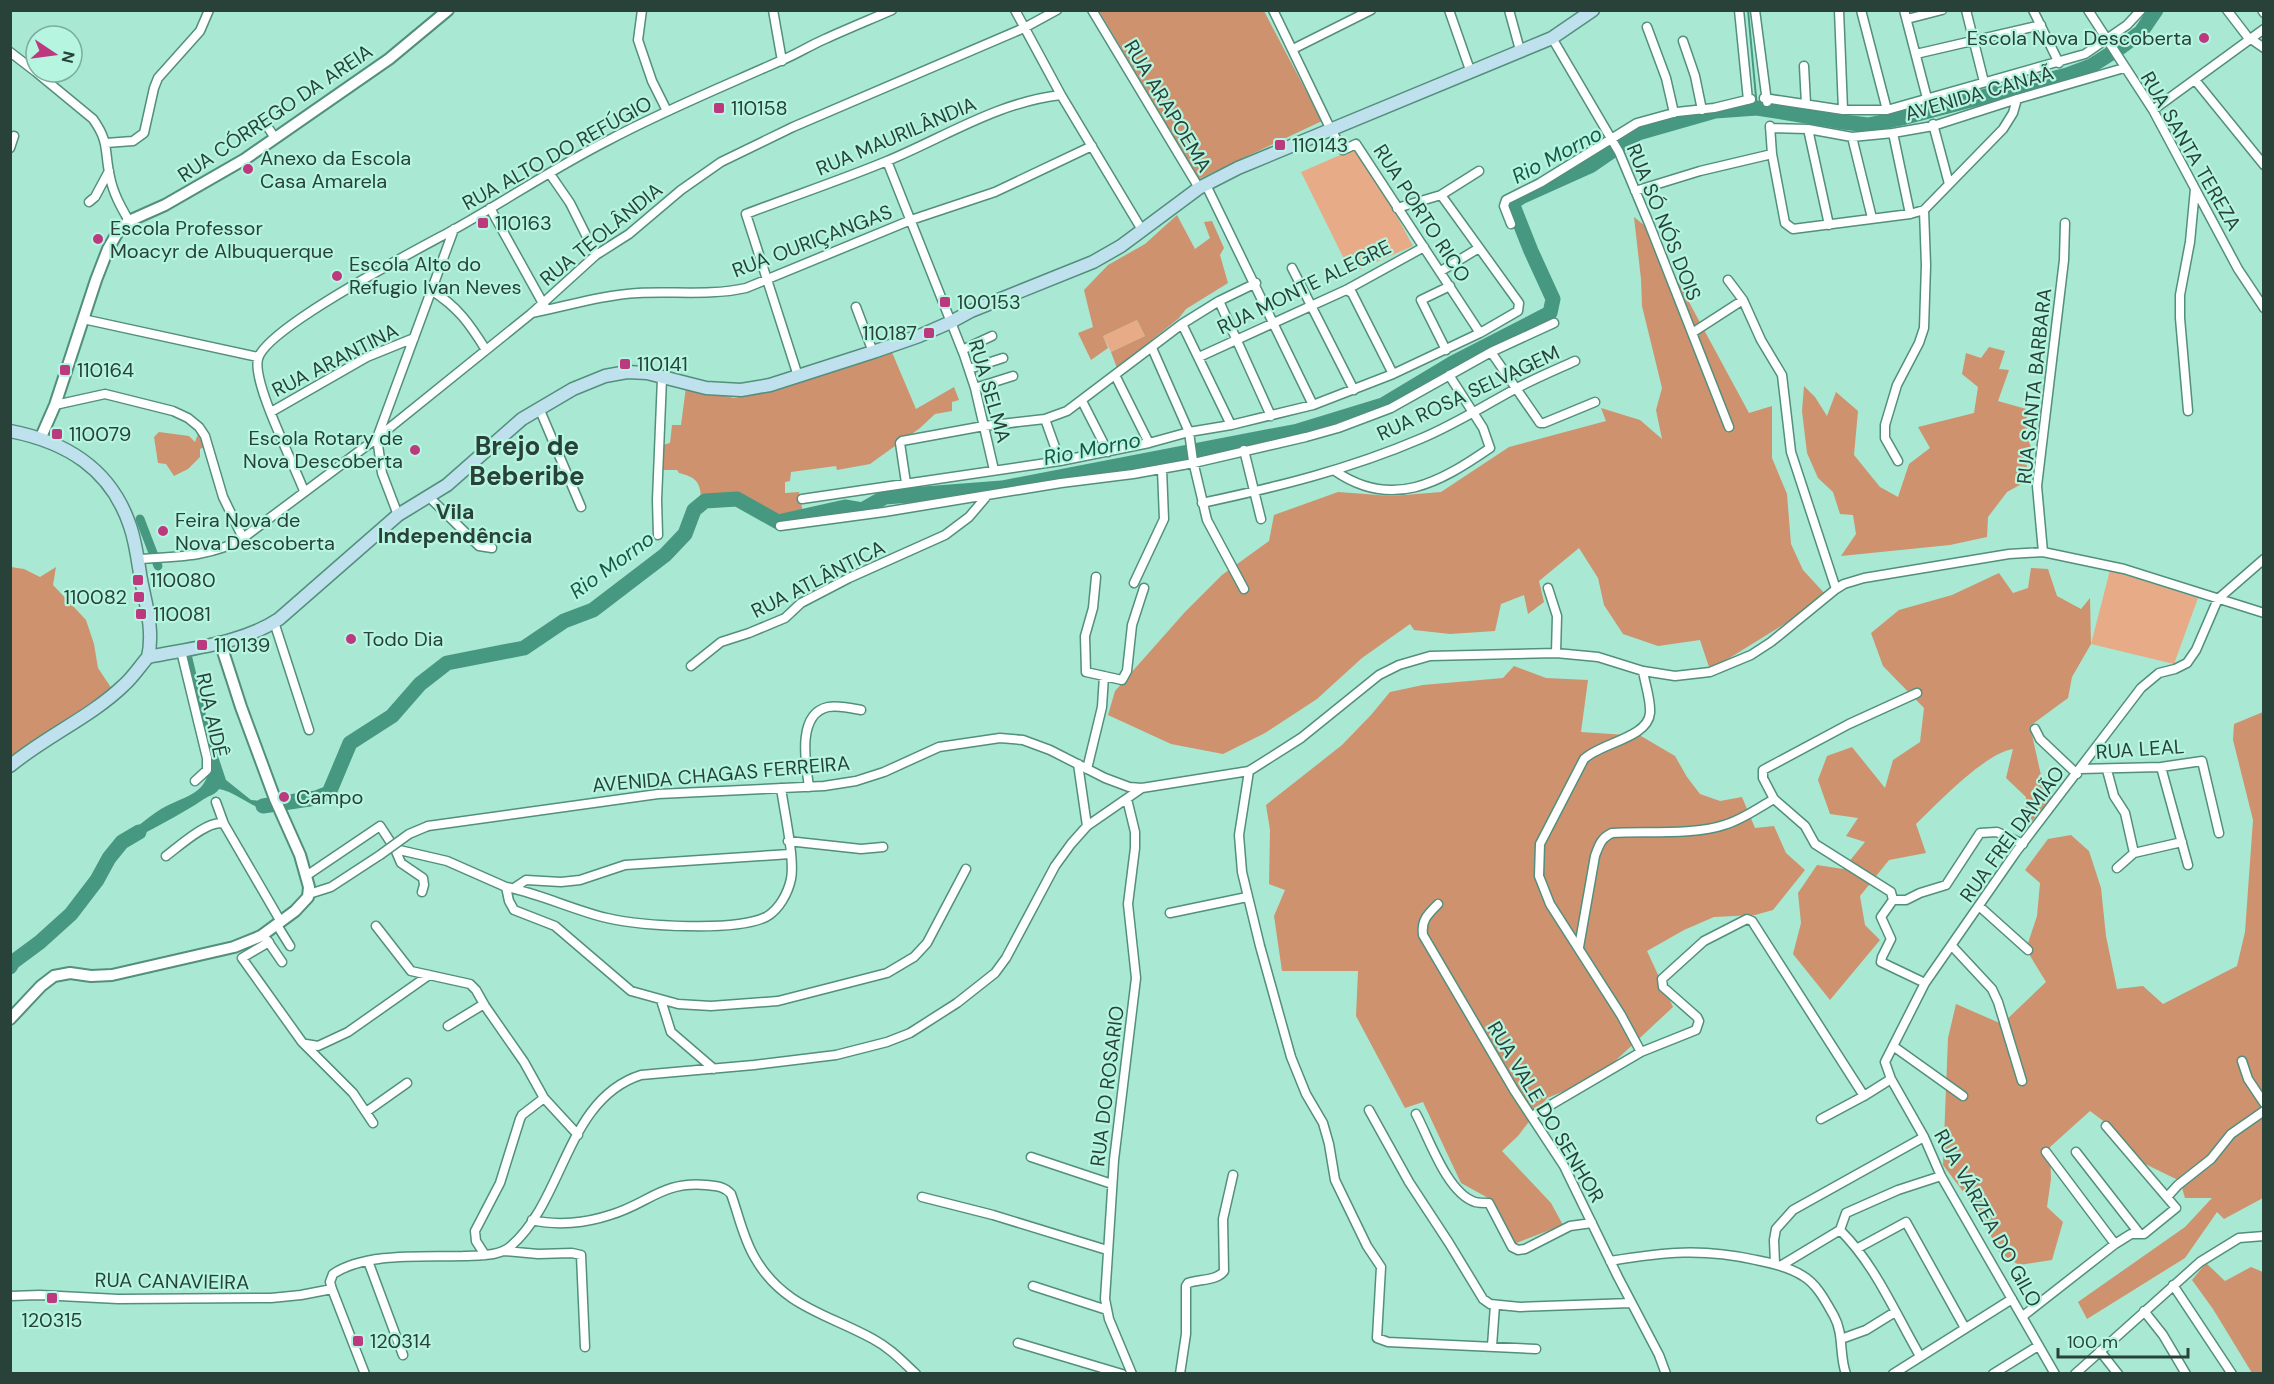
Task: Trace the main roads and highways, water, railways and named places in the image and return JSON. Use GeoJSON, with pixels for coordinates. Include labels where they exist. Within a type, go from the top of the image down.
{"type":"FeatureCollection","features":[{"type":"Feature","properties":{"kind":"main road"},"geometry":{"type":"LineString","coordinates":[[148,657],[220,642],[274,622],[296,606],[398,515],[429,497],[464,471],[522,419],[573,389],[605,376],[642,372],[727,390],[754,389],[873,352],[1093,262],[1121,246],[1202,186],[1238,168],[1470,70],[1552,38],[1593,10]]}},
{"type":"Feature","properties":{"kind":"main road"},"geometry":{"type":"LineString","coordinates":[[10,431],[41,438],[72,452],[108,484],[124,511],[130,528],[150,628],[151,646],[148,657],[125,685],[107,700],[29,750],[10,766]]}},
{"type":"Feature","properties":{"kind":"waterway"},"geometry":{"type":"LineString","coordinates":[[1748,10],[1757,108]]}},
{"type":"Feature","properties":{"kind":"waterway","name":"Rio Morno"},"geometry":{"type":"LineString","coordinates":[[263,806],[316,798],[329,793],[350,743],[392,716],[420,684],[447,663],[524,648],[564,621],[593,610],[665,555],[685,534],[694,510],[705,501],[737,499],[778,522],[845,507],[862,510],[885,497],[1002,488],[1298,431],[1383,405],[1453,363],[1550,313],[1553,299],[1512,203],[1590,166],[1638,133],[1715,111],[1757,108],[1868,125],[1902,118],[2067,75],[2091,66],[2141,32],[2156,10]]}},
{"type":"Feature","properties":{"kind":"waterway"},"geometry":{"type":"LineString","coordinates":[[140,519],[158,566]]}},
{"type":"Feature","properties":{"kind":"waterway","name":"Rio Morno"},"geometry":{"type":"LineString","coordinates":[[10,967],[13,962],[40,942],[71,914],[122,842],[139,832]]}},
{"type":"Feature","properties":{"kind":"place","name":"Escola Nova Descoberta"},"geometry":{"type":"Point","coordinates":[2204,38]}},
{"type":"Feature","properties":{"kind":"place","name":"110158"},"geometry":{"type":"Point","coordinates":[719,108]}},
{"type":"Feature","properties":{"kind":"place","name":"110143"},"geometry":{"type":"Point","coordinates":[1280,145]}},
{"type":"Feature","properties":{"kind":"place","name":"Anexo da Escola Casa Amarela"},"geometry":{"type":"Point","coordinates":[248,169]}},
{"type":"Feature","properties":{"kind":"place","name":"110163"},"geometry":{"type":"Point","coordinates":[483,223]}},
{"type":"Feature","properties":{"kind":"place","name":"Escola Professor Moacyr de Albuquerque"},"geometry":{"type":"Point","coordinates":[98,239]}},
{"type":"Feature","properties":{"kind":"place","name":"Escola Alto do Refugio Ivan Neves"},"geometry":{"type":"Point","coordinates":[337,276]}},
{"type":"Feature","properties":{"kind":"place","name":"100153"},"geometry":{"type":"Point","coordinates":[945,302]}},
{"type":"Feature","properties":{"kind":"place","name":"110187"},"geometry":{"type":"Point","coordinates":[929,333]}},
{"type":"Feature","properties":{"kind":"place","name":"110141"},"geometry":{"type":"Point","coordinates":[625,364]}},
{"type":"Feature","properties":{"kind":"place","name":"110164"},"geometry":{"type":"Point","coordinates":[65,370]}},
{"type":"Feature","properties":{"kind":"place","name":"110079"},"geometry":{"type":"Point","coordinates":[57,434]}},
{"type":"Feature","properties":{"kind":"place","name":"Escola Rotary de Nova Descoberta"},"geometry":{"type":"Point","coordinates":[415,450]}},
{"type":"Feature","properties":{"kind":"place","name":"Feira Nova de Nova Descoberta"},"geometry":{"type":"Point","coordinates":[163,531]}},
{"type":"Feature","properties":{"kind":"place","name":"110080"},"geometry":{"type":"Point","coordinates":[138,580]}},
{"type":"Feature","properties":{"kind":"place","name":"110082"},"geometry":{"type":"Point","coordinates":[139,597]}},
{"type":"Feature","properties":{"kind":"place","name":"110081"},"geometry":{"type":"Point","coordinates":[141,614]}},
{"type":"Feature","properties":{"kind":"place","name":"Todo Dia"},"geometry":{"type":"Point","coordinates":[351,639]}},
{"type":"Feature","properties":{"kind":"place","name":"110139"},"geometry":{"type":"Point","coordinates":[202,645]}},
{"type":"Feature","properties":{"kind":"place","name":"Campo"},"geometry":{"type":"Point","coordinates":[284,797]}},
{"type":"Feature","properties":{"kind":"place","name":"120315"},"geometry":{"type":"Point","coordinates":[52,1298]}},
{"type":"Feature","properties":{"kind":"place","name":"120314"},"geometry":{"type":"Point","coordinates":[358,1341]}},
{"type":"Feature","properties":{"kind":"district","name":"Brejo de Beberibe"},"geometry":{"type":"Point","coordinates":[527,460]}},
{"type":"Feature","properties":{"kind":"district","name":"Vila Independência"},"geometry":{"type":"Point","coordinates":[455,524]}}]}
